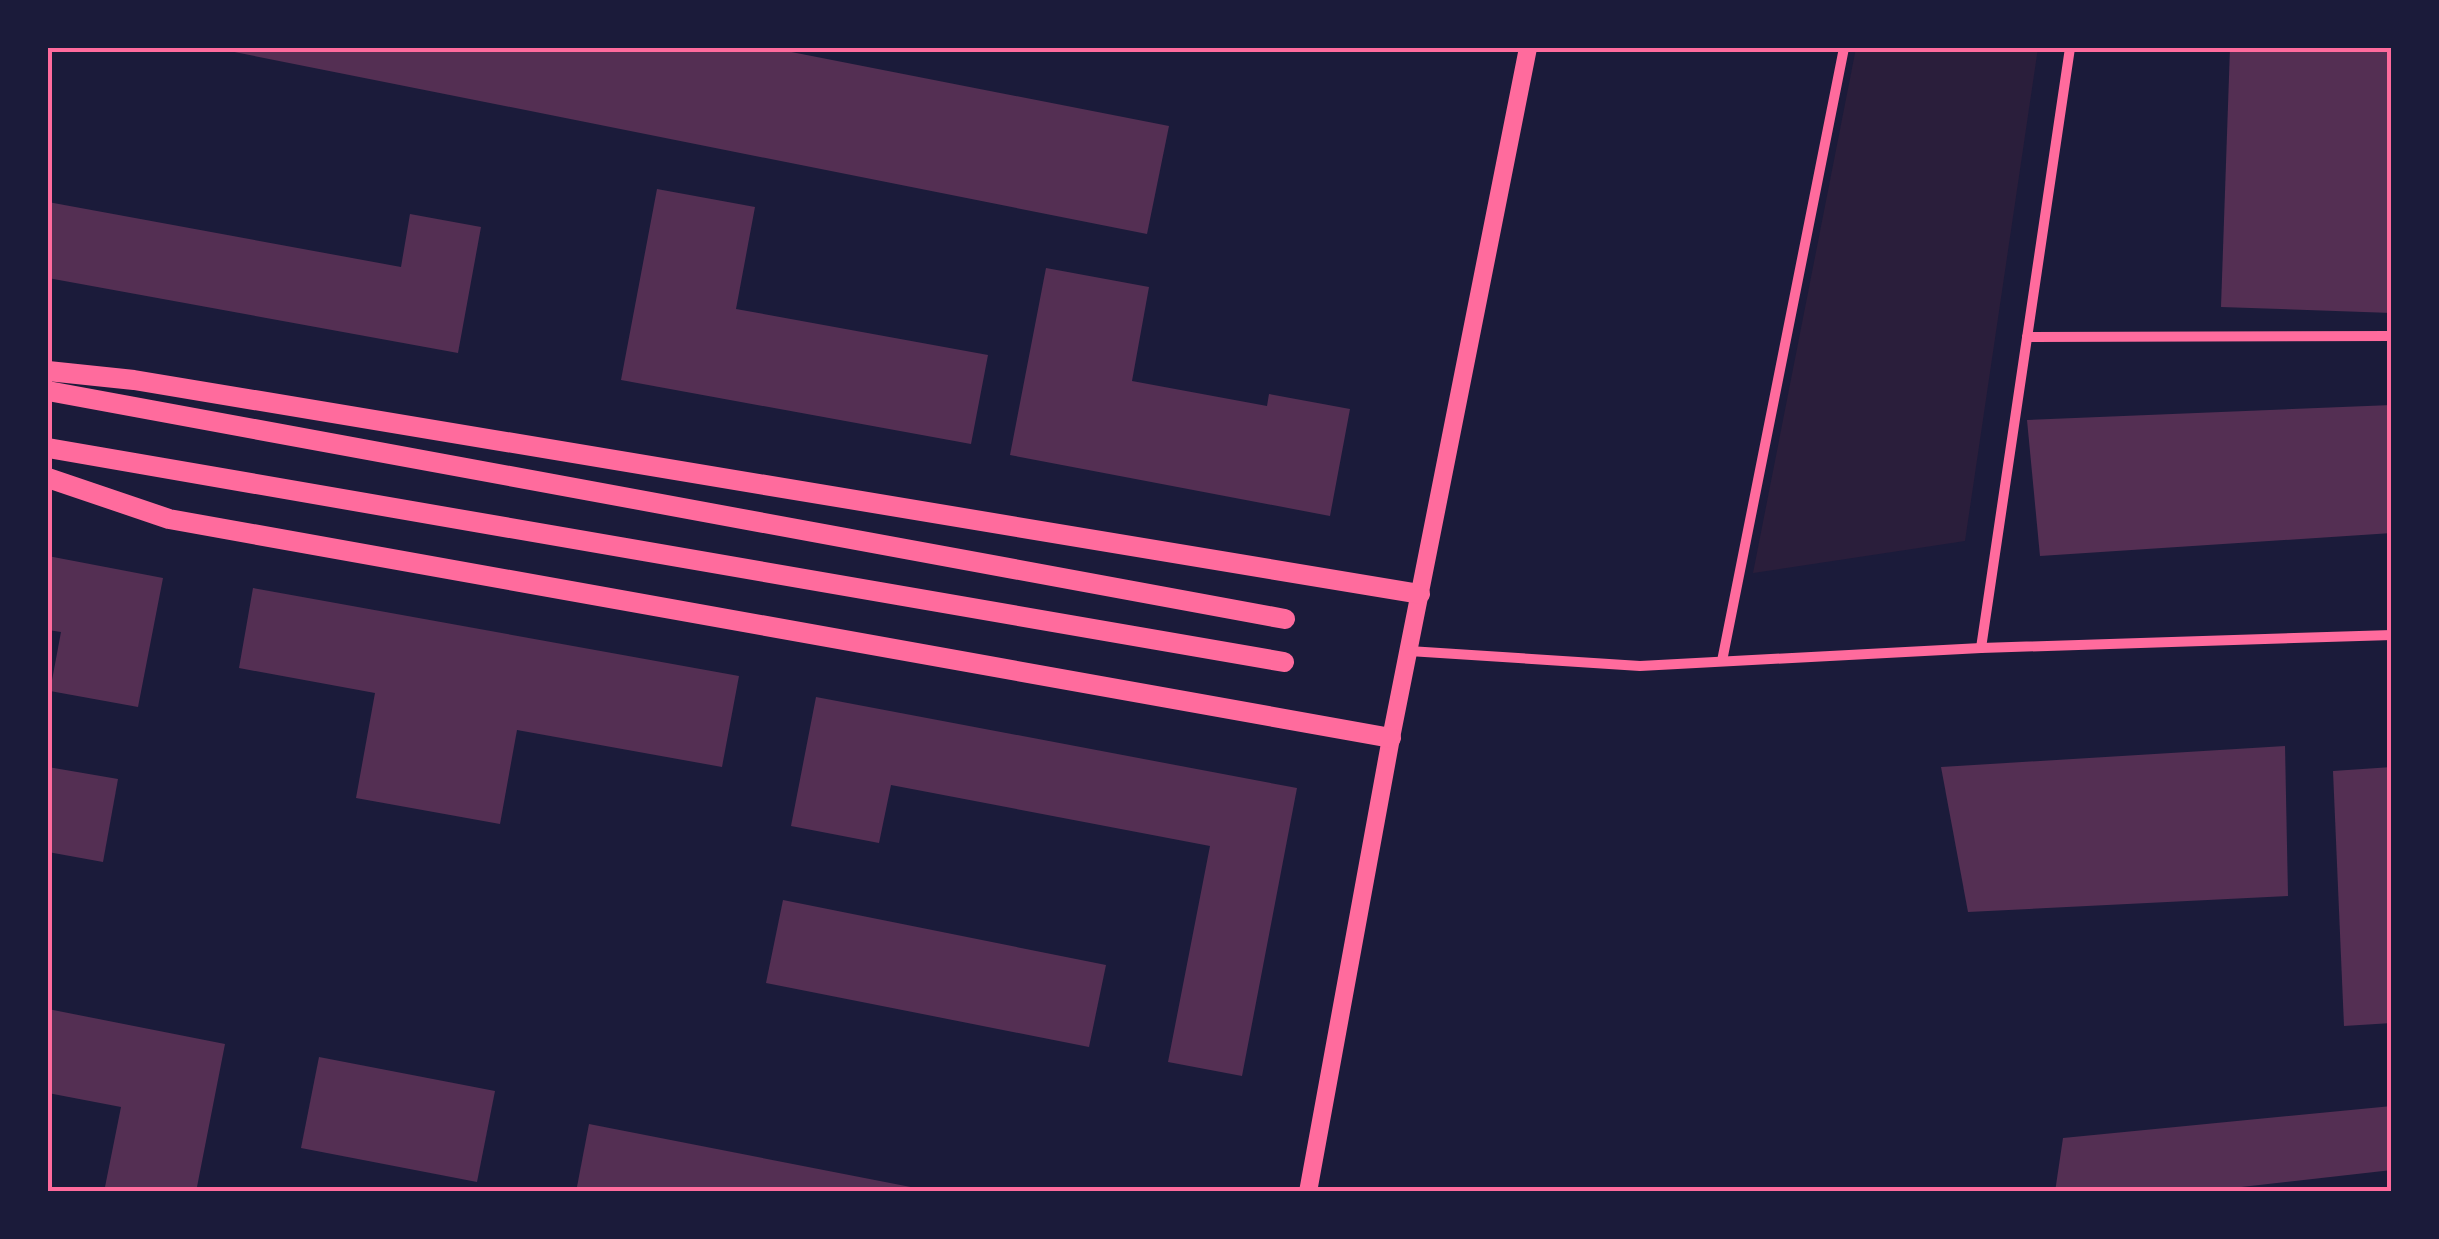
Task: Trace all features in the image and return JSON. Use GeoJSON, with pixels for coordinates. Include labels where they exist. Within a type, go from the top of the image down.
{"type":"FeatureCollection","features":[{"type":"Feature","properties":{"kind":"main road"},"geometry":{"type":"LineString","coordinates":[[48,370],[134,380],[1420,594]]}},
{"type":"Feature","properties":{"kind":"main road"},"geometry":{"type":"LineString","coordinates":[[48,390],[1285,619]]}},
{"type":"Feature","properties":{"kind":"main road"},"geometry":{"type":"LineString","coordinates":[[48,448],[1284,662]]}},
{"type":"Feature","properties":{"kind":"main road"},"geometry":{"type":"LineString","coordinates":[[48,478],[169,519],[1392,738]]}},
{"type":"Feature","properties":{"kind":"street"},"geometry":{"type":"LineString","coordinates":[[1308,1192],[1392,738],[1528,48]]}},
{"type":"Feature","properties":{"kind":"street"},"geometry":{"type":"LineString","coordinates":[[1722,661],[1844,48]]}},
{"type":"Feature","properties":{"kind":"street"},"geometry":{"type":"LineString","coordinates":[[1982,648],[2070,48]]}},
{"type":"Feature","properties":{"kind":"street"},"geometry":{"type":"LineString","coordinates":[[2027,337],[2392,336]]}},
{"type":"Feature","properties":{"kind":"street"},"geometry":{"type":"LineString","coordinates":[[1409,651],[1640,666],[1982,648],[2392,635]]}},
{"type":"Feature","properties":{"kind":"shaded area"},"geometry":{"type":"Polygon","coordinates":[[[1856,48],[2038,48],[1965,541],[1753,573],[1856,48]]]}},
{"type":"Feature","properties":{"kind":"building"},"geometry":{"type":"Polygon","coordinates":[[[214,48],[771,48],[1169,126],[1147,234],[214,48]]]}},
{"type":"Feature","properties":{"kind":"building"},"geometry":{"type":"Polygon","coordinates":[[[2230,48],[2392,48],[2392,313],[2221,307],[2230,48]]]}},
{"type":"Feature","properties":{"kind":"building"},"geometry":{"type":"Polygon","coordinates":[[[657,189],[755,207],[736,309],[988,355],[971,444],[621,380],[657,189]]]}},
{"type":"Feature","properties":{"kind":"building"},"geometry":{"type":"Polygon","coordinates":[[[48,202],[401,267],[410,214],[481,227],[458,353],[48,278],[48,202]]]}},
{"type":"Feature","properties":{"kind":"building"},"geometry":{"type":"Polygon","coordinates":[[[1046,268],[1149,287],[1132,381],[1267,406],[1269,394],[1350,409],[1330,516],[1010,455],[1046,268]]]}},
{"type":"Feature","properties":{"kind":"building"},"geometry":{"type":"Polygon","coordinates":[[[2392,405],[2392,533],[2040,556],[2027,420],[2392,405]]]}},
{"type":"Feature","properties":{"kind":"building"},"geometry":{"type":"Polygon","coordinates":[[[48,556],[163,578],[138,707],[50,691],[61,632],[48,630],[48,556]]]}},
{"type":"Feature","properties":{"kind":"building"},"geometry":{"type":"Polygon","coordinates":[[[253,588],[739,676],[722,767],[517,730],[500,824],[356,798],[375,693],[239,668],[253,588]]]}},
{"type":"Feature","properties":{"kind":"building"},"geometry":{"type":"Polygon","coordinates":[[[816,697],[1297,788],[1242,1076],[1168,1062],[1210,846],[891,785],[879,843],[791,826],[816,697]]]}},
{"type":"Feature","properties":{"kind":"building"},"geometry":{"type":"Polygon","coordinates":[[[2285,746],[2288,896],[1968,912],[1941,767],[2285,746]]]}},
{"type":"Feature","properties":{"kind":"building"},"geometry":{"type":"Polygon","coordinates":[[[48,767],[118,779],[103,862],[48,852],[48,767]]]}},
{"type":"Feature","properties":{"kind":"building"},"geometry":{"type":"Polygon","coordinates":[[[2392,767],[2392,1023],[2344,1026],[2333,771],[2392,767]]]}},
{"type":"Feature","properties":{"kind":"building"},"geometry":{"type":"Polygon","coordinates":[[[783,900],[1106,965],[1089,1047],[766,983],[783,900]]]}},
{"type":"Feature","properties":{"kind":"building"},"geometry":{"type":"Polygon","coordinates":[[[48,1009],[225,1044],[196,1192],[104,1192],[121,1107],[48,1093],[48,1009]]]}},
{"type":"Feature","properties":{"kind":"building"},"geometry":{"type":"Polygon","coordinates":[[[319,1057],[495,1091],[477,1182],[301,1148],[319,1057]]]}},
{"type":"Feature","properties":{"kind":"building"},"geometry":{"type":"Polygon","coordinates":[[[2392,1106],[2392,1170],[2197,1192],[2055,1192],[2063,1138],[2392,1106]]]}},
{"type":"Feature","properties":{"kind":"building"},"geometry":{"type":"Polygon","coordinates":[[[589,1124],[926,1190],[926,1192],[576,1192],[589,1124]]]}}]}
